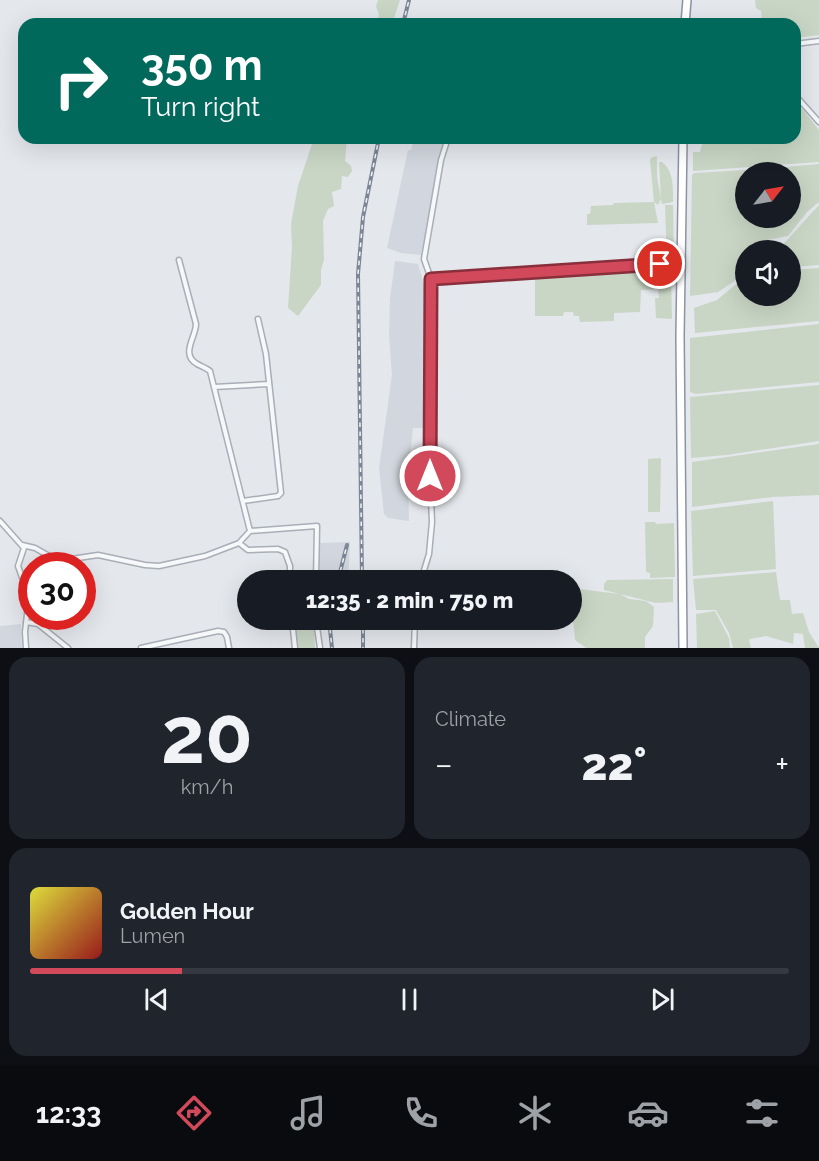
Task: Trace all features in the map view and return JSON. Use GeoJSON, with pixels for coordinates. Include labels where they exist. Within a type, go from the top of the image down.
{"type":"FeatureCollection","features":[{"type":"Feature","properties":{"kind":"highway"},"geometry":{"type":"LineString","coordinates":[[686,18],[687,0]]}},
{"type":"Feature","properties":{"kind":"highway"},"geometry":{"type":"LineString","coordinates":[[683,144],[680,263],[680,492],[683,648]]}},
{"type":"Feature","properties":{"kind":"street"},"geometry":{"type":"LineString","coordinates":[[801,43],[819,41]]}},
{"type":"Feature","properties":{"kind":"street"},"geometry":{"type":"LineString","coordinates":[[801,102],[819,122]]}},
{"type":"Feature","properties":{"kind":"street"},"geometry":{"type":"LineString","coordinates":[[424,570],[429,554],[432,522],[430,476],[431,279],[424,258],[441,160],[446,144]]}},
{"type":"Feature","properties":{"kind":"street"},"geometry":{"type":"LineString","coordinates":[[179,260],[196,324],[196,332],[188,353],[194,362],[210,370],[250,531]]}},
{"type":"Feature","properties":{"kind":"street"},"geometry":{"type":"LineString","coordinates":[[431,279],[680,263]]}},
{"type":"Feature","properties":{"kind":"street"},"geometry":{"type":"LineString","coordinates":[[243,501],[278,496],[281,493],[266,354],[258,319]]}},
{"type":"Feature","properties":{"kind":"street"},"geometry":{"type":"LineString","coordinates":[[214,387],[268,384]]}},
{"type":"Feature","properties":{"kind":"street"},"geometry":{"type":"LineString","coordinates":[[0,522],[22,545],[23,552]]}},
{"type":"Feature","properties":{"kind":"street"},"geometry":{"type":"LineString","coordinates":[[22,545],[35,548],[58,561],[98,555],[159,566],[205,556],[239,543],[250,531],[317,526],[316,570]]}},
{"type":"Feature","properties":{"kind":"street"},"geometry":{"type":"LineString","coordinates":[[239,543],[248,550],[278,549],[285,552],[290,570]]}},
{"type":"Feature","properties":{"kind":"street"},"geometry":{"type":"LineString","coordinates":[[26,630],[26,648]]}},
{"type":"Feature","properties":{"kind":"street"},"geometry":{"type":"LineString","coordinates":[[46,630],[68,648]]}},
{"type":"Feature","properties":{"kind":"street"},"geometry":{"type":"LineString","coordinates":[[293,630],[295,648]]}},
{"type":"Feature","properties":{"kind":"street"},"geometry":{"type":"LineString","coordinates":[[317,630],[320,648]]}},
{"type":"Feature","properties":{"kind":"street"},"geometry":{"type":"LineString","coordinates":[[414,648],[415,630]]}},
{"type":"Feature","properties":{"kind":"street"},"geometry":{"type":"LineString","coordinates":[[141,648],[218,631],[224,632],[229,648]]}},
{"type":"Feature","properties":{"kind":"shaded area"},"geometry":{"type":"Polygon","coordinates":[[[412,144],[445,144],[421,255],[401,253],[387,248],[408,150],[411,150],[412,144]]]}},
{"type":"Feature","properties":{"kind":"shaded area"},"geometry":{"type":"Polygon","coordinates":[[[395,261],[418,264],[428,299],[428,428],[413,428],[408,479],[409,521],[388,518],[384,514],[379,468],[392,375],[389,335],[390,299],[395,261]]]}},
{"type":"Feature","properties":{"kind":"shaded area"},"geometry":{"type":"Polygon","coordinates":[[[350,542],[349,570],[320,570],[320,543],[350,542]]]}},
{"type":"Feature","properties":{"kind":"shaded area"},"geometry":{"type":"Polygon","coordinates":[[[18,624],[18,630],[21,630],[22,648],[0,648],[0,626],[18,624]]]}},
{"type":"Feature","properties":{"kind":"green space"},"geometry":{"type":"Polygon","coordinates":[[[378,0],[400,0],[394,18],[379,18],[376,6],[378,0]]]}},
{"type":"Feature","properties":{"kind":"green space"},"geometry":{"type":"Polygon","coordinates":[[[755,0],[819,0],[819,35],[801,37],[801,18],[762,18],[761,11],[756,8],[755,0]]]}},
{"type":"Feature","properties":{"kind":"green space"},"geometry":{"type":"Polygon","coordinates":[[[801,108],[819,130],[819,162],[735,162],[735,168],[693,171],[693,152],[700,152],[702,144],[801,144],[801,108]]]}},
{"type":"Feature","properties":{"kind":"green space"},"geometry":{"type":"Polygon","coordinates":[[[312,144],[346,144],[345,161],[351,166],[352,171],[348,177],[342,176],[341,189],[332,192],[334,206],[328,209],[323,221],[324,260],[321,285],[298,316],[288,308],[292,247],[291,224],[298,186],[312,144]]]}},
{"type":"Feature","properties":{"kind":"green space"},"geometry":{"type":"Polygon","coordinates":[[[657,156],[657,178],[661,198],[659,162],[666,166],[671,175],[673,202],[662,204],[661,199],[658,205],[654,202],[650,160],[657,156]]]}},
{"type":"Feature","properties":{"kind":"green space"},"geometry":{"type":"Polygon","coordinates":[[[819,164],[819,202],[801,220],[801,166],[819,164]]]}},
{"type":"Feature","properties":{"kind":"green space"},"geometry":{"type":"Polygon","coordinates":[[[735,171],[735,228],[794,228],[788,236],[766,240],[735,240],[735,281],[718,292],[690,296],[692,175],[735,171]]]}},
{"type":"Feature","properties":{"kind":"green space"},"geometry":{"type":"Polygon","coordinates":[[[654,202],[658,223],[587,225],[587,214],[590,214],[591,206],[654,202]]]}},
{"type":"Feature","properties":{"kind":"green space"},"geometry":{"type":"Polygon","coordinates":[[[665,205],[673,205],[674,259],[667,259],[665,205]]]}},
{"type":"Feature","properties":{"kind":"green space"},"geometry":{"type":"Polygon","coordinates":[[[819,205],[819,265],[801,266],[801,240],[787,240],[798,228],[801,228],[801,225],[819,205]]]}},
{"type":"Feature","properties":{"kind":"green space"},"geometry":{"type":"Polygon","coordinates":[[[667,267],[667,272],[671,274],[672,319],[656,318],[655,298],[659,298],[658,289],[641,290],[640,312],[614,313],[614,321],[580,322],[579,316],[574,316],[573,312],[564,312],[563,316],[535,316],[535,274],[667,267]]]}},
{"type":"Feature","properties":{"kind":"green space"},"geometry":{"type":"Polygon","coordinates":[[[819,268],[819,321],[695,333],[694,308],[717,300],[735,285],[735,306],[801,306],[801,269],[819,268]]]}},
{"type":"Feature","properties":{"kind":"green space"},"geometry":{"type":"Polygon","coordinates":[[[819,324],[819,382],[696,394],[690,392],[690,338],[819,324]]]}},
{"type":"Feature","properties":{"kind":"green space"},"geometry":{"type":"Polygon","coordinates":[[[819,385],[819,441],[691,458],[690,397],[819,385]]]}},
{"type":"Feature","properties":{"kind":"green space"},"geometry":{"type":"Polygon","coordinates":[[[819,444],[819,495],[773,497],[692,507],[692,462],[819,444]]]}},
{"type":"Feature","properties":{"kind":"green space"},"geometry":{"type":"Polygon","coordinates":[[[661,458],[660,512],[648,512],[648,459],[661,458]]]}},
{"type":"Feature","properties":{"kind":"green space"},"geometry":{"type":"Polygon","coordinates":[[[773,501],[776,569],[693,576],[691,511],[773,501]]]}},
{"type":"Feature","properties":{"kind":"green space"},"geometry":{"type":"Polygon","coordinates":[[[645,522],[674,523],[675,577],[650,578],[650,573],[646,572],[645,522]]]}},
{"type":"Feature","properties":{"kind":"green space"},"geometry":{"type":"Polygon","coordinates":[[[776,572],[780,600],[790,600],[792,614],[803,613],[809,632],[819,648],[805,648],[803,634],[794,633],[793,644],[766,636],[750,639],[751,648],[733,648],[729,633],[716,610],[696,610],[693,579],[776,572]]]}},
{"type":"Feature","properties":{"kind":"green space"},"geometry":{"type":"Polygon","coordinates":[[[673,579],[673,602],[656,603],[604,590],[607,580],[673,579]]]}},
{"type":"Feature","properties":{"kind":"green space"},"geometry":{"type":"Polygon","coordinates":[[[582,589],[620,594],[629,599],[646,601],[654,607],[653,626],[645,637],[645,648],[586,648],[575,640],[574,630],[582,630],[582,589]]]}},
{"type":"Feature","properties":{"kind":"green space"},"geometry":{"type":"Polygon","coordinates":[[[715,611],[729,638],[730,648],[697,648],[696,614],[715,611]]]}},
{"type":"Feature","properties":{"kind":"green space"},"geometry":{"type":"Polygon","coordinates":[[[296,630],[314,630],[315,648],[298,648],[296,630]]]}},
{"type":"Feature","properties":{"kind":"railway"},"geometry":{"type":"LineString","coordinates":[[404,18],[409,0]]}},
{"type":"Feature","properties":{"kind":"railway"},"geometry":{"type":"LineString","coordinates":[[362,570],[358,274],[363,217],[378,144]]}},
{"type":"Feature","properties":{"kind":"railway"},"geometry":{"type":"LineString","coordinates":[[341,570],[347,545]]}},
{"type":"Feature","properties":{"kind":"railway"},"geometry":{"type":"LineString","coordinates":[[330,630],[332,648]]}},
{"type":"Feature","properties":{"kind":"railway"},"geometry":{"type":"LineString","coordinates":[[363,630],[363,648]]}},
{"type":"Feature","properties":{"kind":"route"},"geometry":{"type":"LineString","coordinates":[[430,476],[431,279],[660,264]]}}]}
